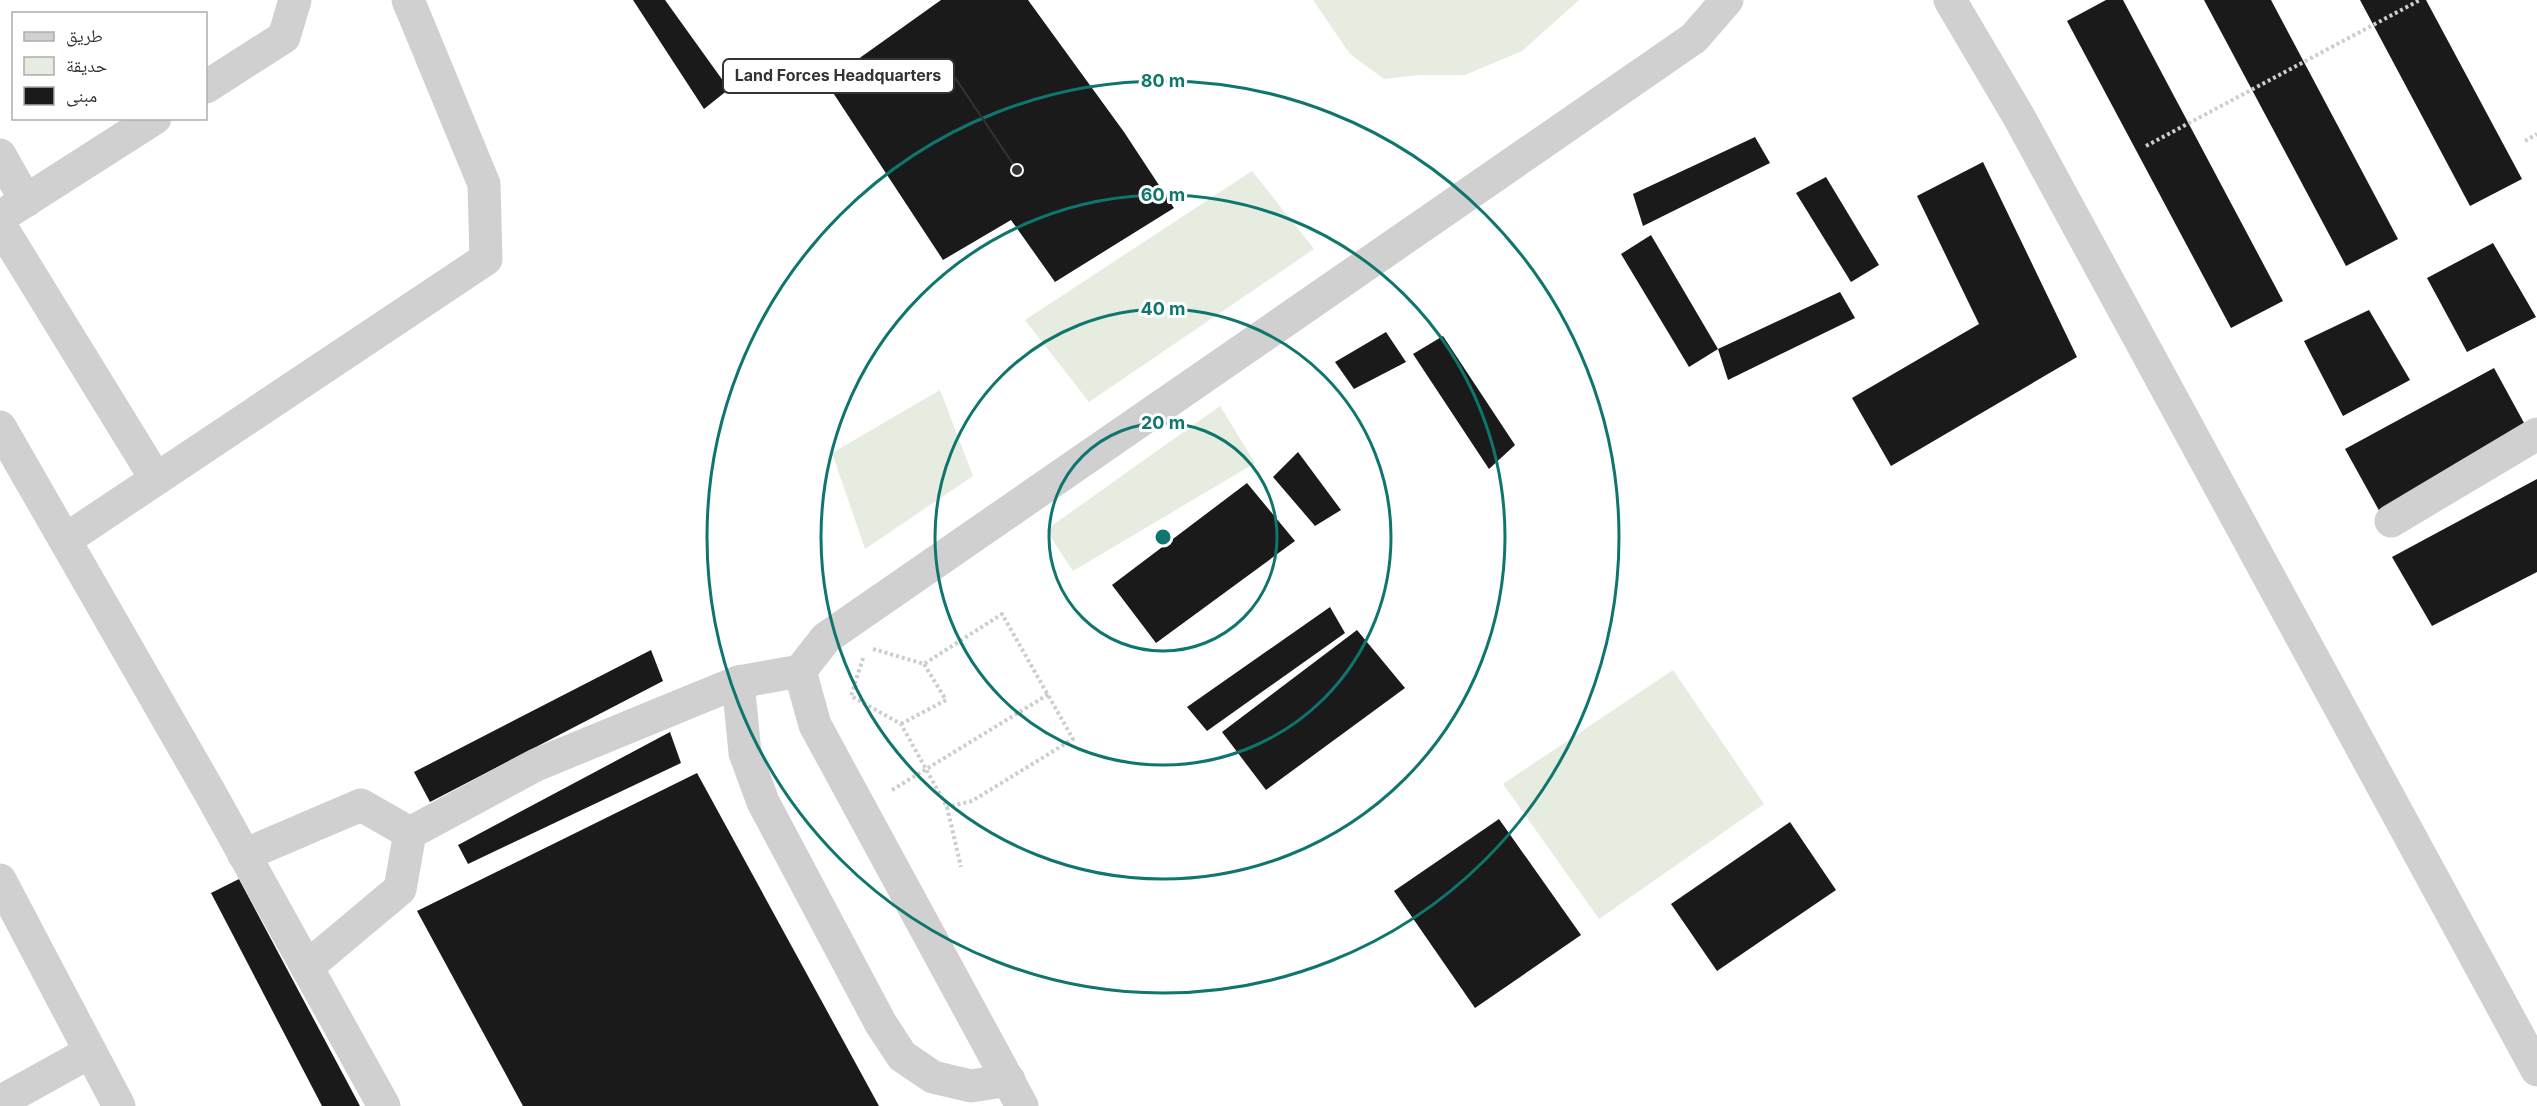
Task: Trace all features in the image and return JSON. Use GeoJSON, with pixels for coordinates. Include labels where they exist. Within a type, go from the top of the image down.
{"type":"FeatureCollection","features":[{"type":"Feature","properties":{"kind":"lane"},"geometry":{"type":"LineString","coordinates":[[207,86],[284,37],[295,0]]}},
{"type":"Feature","properties":{"kind":"lane"},"geometry":{"type":"LineString","coordinates":[[65,540],[486,260],[484,184],[408,0]]}},
{"type":"Feature","properties":{"kind":"lane"},"geometry":{"type":"LineString","coordinates":[[410,833],[536,765],[738,682],[800,671],[826,638],[1694,38],[1727,0]]}},
{"type":"Feature","properties":{"kind":"lane"},"geometry":{"type":"LineString","coordinates":[[1950,0],[2019,117],[2537,1070]]}},
{"type":"Feature","properties":{"kind":"lane"},"geometry":{"type":"LineString","coordinates":[[0,155],[13,209],[152,120]]}},
{"type":"Feature","properties":{"kind":"lane"},"geometry":{"type":"LineString","coordinates":[[0,225],[156,479]]}},
{"type":"Feature","properties":{"kind":"lane"},"geometry":{"type":"LineString","coordinates":[[0,427],[384,1106]]}},
{"type":"Feature","properties":{"kind":"lane"},"geometry":{"type":"LineString","coordinates":[[2391,521],[2537,434]]}},
{"type":"Feature","properties":{"kind":"lane"},"geometry":{"type":"LineString","coordinates":[[800,671],[815,725],[1016,1093]]}},
{"type":"Feature","properties":{"kind":"lane"},"geometry":{"type":"LineString","coordinates":[[738,682],[746,753],[763,802],[881,1024],[902,1056],[933,1077],[1016,1093]]}},
{"type":"Feature","properties":{"kind":"lane"},"geometry":{"type":"LineString","coordinates":[[244,855],[361,805],[410,833]]}},
{"type":"Feature","properties":{"kind":"lane"},"geometry":{"type":"LineString","coordinates":[[307,967],[400,890],[410,833]]}},
{"type":"Feature","properties":{"kind":"lane"},"geometry":{"type":"LineString","coordinates":[[0,880],[119,1106]]}},
{"type":"Feature","properties":{"kind":"lane"},"geometry":{"type":"LineString","coordinates":[[0,1102],[90,1052]]}},
{"type":"Feature","properties":{"kind":"path"},"geometry":{"type":"LineString","coordinates":[[2146,146],[2420,0]]}},
{"type":"Feature","properties":{"kind":"path"},"geometry":{"type":"LineString","coordinates":[[2525,141],[2537,134]]}},
{"type":"Feature","properties":{"kind":"path"},"geometry":{"type":"LineString","coordinates":[[924,664],[1002,614],[1073,739],[972,801],[947,807]]}},
{"type":"Feature","properties":{"kind":"path"},"geometry":{"type":"LineString","coordinates":[[866,646],[924,664],[946,700],[901,724]]}},
{"type":"Feature","properties":{"kind":"path"},"geometry":{"type":"LineString","coordinates":[[863,656],[851,696],[901,724],[947,807],[960,867]]}},
{"type":"Feature","properties":{"kind":"path"},"geometry":{"type":"LineString","coordinates":[[861,809],[1049,694]]}},
{"type":"Feature","properties":{"kind":"green space"},"geometry":{"type":"Polygon","coordinates":[[[1313,0],[1579,0],[1522,51],[1465,75],[1419,75],[1384,79],[1350,54],[1313,0]]]}},
{"type":"Feature","properties":{"kind":"green space"},"geometry":{"type":"Polygon","coordinates":[[[1252,171],[1314,249],[1089,402],[1025,320],[1252,171]]]}},
{"type":"Feature","properties":{"kind":"green space"},"geometry":{"type":"Polygon","coordinates":[[[940,390],[973,476],[865,549],[832,453],[940,390]]]}},
{"type":"Feature","properties":{"kind":"green space"},"geometry":{"type":"Polygon","coordinates":[[[1220,406],[1255,463],[1073,571],[1046,530],[1220,406]]]}},
{"type":"Feature","properties":{"kind":"green space"},"geometry":{"type":"Polygon","coordinates":[[[1673,670],[1764,804],[1599,919],[1503,784],[1673,670]]]}},
{"type":"Feature","properties":{"kind":"building"},"geometry":{"type":"Polygon","coordinates":[[[633,0],[665,0],[729,89],[704,109],[633,0]]]}},
{"type":"Feature","properties":{"kind":"building"},"geometry":{"type":"Polygon","coordinates":[[[941,0],[1028,0],[1124,132],[1174,208],[1055,282],[1011,220],[943,260],[826,82],[941,0]]]}},
{"type":"Feature","properties":{"kind":"building"},"geometry":{"type":"Polygon","coordinates":[[[2106,0],[2123,0],[2283,301],[2231,328],[2067,21],[2106,0]]]}},
{"type":"Feature","properties":{"kind":"building"},"geometry":{"type":"Polygon","coordinates":[[[2204,0],[2271,0],[2398,239],[2346,266],[2204,0]]]}},
{"type":"Feature","properties":{"kind":"building"},"geometry":{"type":"Polygon","coordinates":[[[2360,0],[2426,0],[2522,179],[2470,206],[2360,0]]]}},
{"type":"Feature","properties":{"kind":"building"},"geometry":{"type":"Polygon","coordinates":[[[1755,137],[1770,163],[1643,226],[1633,194],[1755,137]]]}},
{"type":"Feature","properties":{"kind":"building"},"geometry":{"type":"Polygon","coordinates":[[[1983,162],[2077,357],[1891,466],[1852,398],[1979,324],[1917,196],[1983,162]]]}},
{"type":"Feature","properties":{"kind":"building"},"geometry":{"type":"Polygon","coordinates":[[[1826,177],[1879,265],[1851,282],[1796,193],[1826,177]]]}},
{"type":"Feature","properties":{"kind":"building"},"geometry":{"type":"Polygon","coordinates":[[[1651,235],[1718,349],[1689,367],[1621,254],[1651,235]]]}},
{"type":"Feature","properties":{"kind":"building"},"geometry":{"type":"Polygon","coordinates":[[[2493,243],[2536,317],[2467,352],[2427,278],[2493,243]]]}},
{"type":"Feature","properties":{"kind":"building"},"geometry":{"type":"Polygon","coordinates":[[[1840,292],[1855,318],[1728,380],[1718,349],[1840,292]]]}},
{"type":"Feature","properties":{"kind":"building"},"geometry":{"type":"Polygon","coordinates":[[[2369,310],[2410,380],[2343,416],[2304,341],[2369,310]]]}},
{"type":"Feature","properties":{"kind":"building"},"geometry":{"type":"Polygon","coordinates":[[[1386,332],[1406,362],[1354,389],[1335,362],[1386,332]]]}},
{"type":"Feature","properties":{"kind":"building"},"geometry":{"type":"Polygon","coordinates":[[[1443,336],[1515,445],[1489,469],[1413,354],[1443,336]]]}},
{"type":"Feature","properties":{"kind":"building"},"geometry":{"type":"Polygon","coordinates":[[[2494,368],[2529,432],[2381,514],[2345,449],[2494,368]]]}},
{"type":"Feature","properties":{"kind":"building"},"geometry":{"type":"Polygon","coordinates":[[[1298,452],[1341,510],[1315,526],[1273,477],[1298,452]]]}},
{"type":"Feature","properties":{"kind":"building"},"geometry":{"type":"Polygon","coordinates":[[[2537,479],[2537,572],[2432,626],[2392,557],[2537,479]]]}},
{"type":"Feature","properties":{"kind":"building"},"geometry":{"type":"Polygon","coordinates":[[[1247,483],[1295,541],[1156,643],[1112,585],[1247,483]]]}},
{"type":"Feature","properties":{"kind":"building"},"geometry":{"type":"Polygon","coordinates":[[[1330,607],[1345,633],[1207,731],[1187,707],[1330,607]]]}},
{"type":"Feature","properties":{"kind":"building"},"geometry":{"type":"Polygon","coordinates":[[[1357,630],[1405,688],[1266,790],[1222,732],[1357,630]]]}},
{"type":"Feature","properties":{"kind":"building"},"geometry":{"type":"Polygon","coordinates":[[[651,650],[663,681],[430,802],[414,772],[651,650]]]}},
{"type":"Feature","properties":{"kind":"building"},"geometry":{"type":"Polygon","coordinates":[[[670,732],[681,763],[468,864],[458,845],[670,732]]]}},
{"type":"Feature","properties":{"kind":"building"},"geometry":{"type":"Polygon","coordinates":[[[697,773],[879,1106],[523,1106],[417,911],[697,773]]]}},
{"type":"Feature","properties":{"kind":"building"},"geometry":{"type":"Polygon","coordinates":[[[1499,819],[1581,935],[1475,1008],[1394,891],[1499,819]]]}},
{"type":"Feature","properties":{"kind":"building"},"geometry":{"type":"Polygon","coordinates":[[[1790,822],[1836,890],[1717,971],[1671,904],[1790,822]]]}},
{"type":"Feature","properties":{"kind":"building"},"geometry":{"type":"Polygon","coordinates":[[[239,879],[360,1106],[322,1106],[211,893],[239,879]]]}},
{"type":"Feature","properties":{"kind":"place","name":"Land Forces Headquarters"},"geometry":{"type":"Point","coordinates":[1017,170]}}]}
